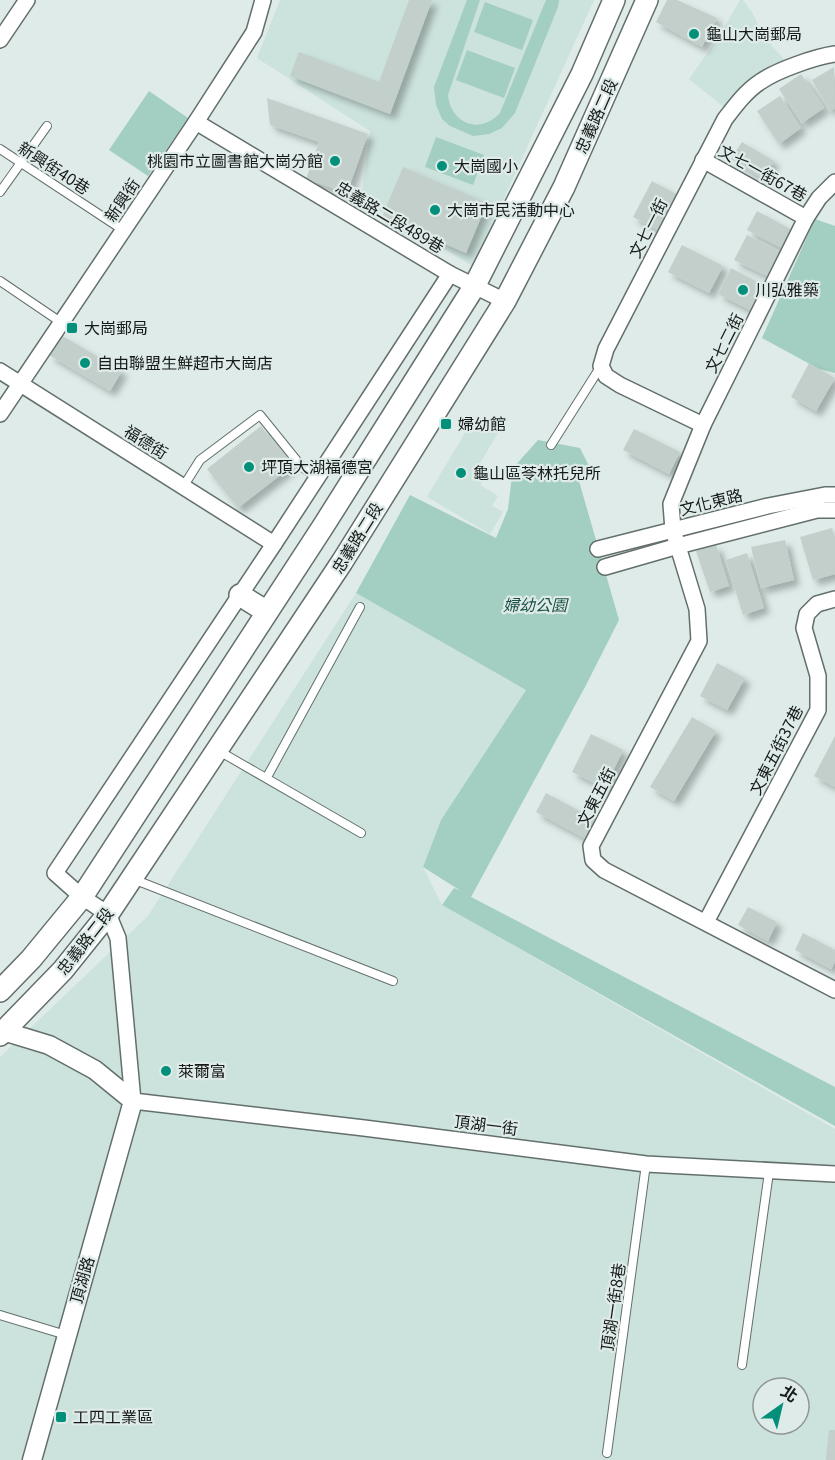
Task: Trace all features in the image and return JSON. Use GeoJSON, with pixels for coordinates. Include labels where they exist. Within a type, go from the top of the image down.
{"type":"FeatureCollection","features":[{"type":"Feature","properties":{"kind":"main road","name":"忠義路二段"},"geometry":{"type":"LineString","coordinates":[[0,991],[31,959],[82,897],[267,612],[474,286],[582,74],[614,0]]}},
{"type":"Feature","properties":{"kind":"main road","name":"忠義路二段"},"geometry":{"type":"LineString","coordinates":[[1,1032],[63,970],[108,914],[342,562],[505,302],[564,187],[647,0]]}},
{"type":"Feature","properties":{"kind":"main road"},"geometry":{"type":"LineString","coordinates":[[240,595],[267,612]]}},
{"type":"Feature","properties":{"kind":"street"},"geometry":{"type":"LineString","coordinates":[[0,40],[27,0]]}},
{"type":"Feature","properties":{"kind":"street","name":"新興街"},"geometry":{"type":"LineString","coordinates":[[0,414],[254,32],[263,0]]}},
{"type":"Feature","properties":{"kind":"street","name":"文七一街"},"geometry":{"type":"LineString","coordinates":[[601,366],[606,349],[725,119],[740,100],[761,81],[801,64],[835,54]]}},
{"type":"Feature","properties":{"kind":"street","name":"忠義路二段489巷"},"geometry":{"type":"LineString","coordinates":[[196,122],[450,274],[505,302]]}},
{"type":"Feature","properties":{"kind":"street","name":"文七一街67巷"},"geometry":{"type":"LineString","coordinates":[[703,160],[806,218]]}},
{"type":"Feature","properties":{"kind":"street","name":"文七二街"},"geometry":{"type":"LineString","coordinates":[[674,530],[671,504],[703,424],[806,218],[819,198],[835,182]]}},
{"type":"Feature","properties":{"kind":"street"},"geometry":{"type":"LineString","coordinates":[[108,914],[82,897],[55,873],[450,274]]}},
{"type":"Feature","properties":{"kind":"street"},"geometry":{"type":"LineString","coordinates":[[601,366],[606,376],[620,385],[703,424]]}},
{"type":"Feature","properties":{"kind":"street","name":"福德街"},"geometry":{"type":"LineString","coordinates":[[0,371],[274,544]]}},
{"type":"Feature","properties":{"kind":"street","name":"文化東路"},"geometry":{"type":"LineString","coordinates":[[598,549],[768,506],[835,495]]}},
{"type":"Feature","properties":{"kind":"street","name":"文化東路"},"geometry":{"type":"LineString","coordinates":[[604,567],[817,510],[835,510]]}},
{"type":"Feature","properties":{"kind":"street","name":"文東五街"},"geometry":{"type":"LineString","coordinates":[[674,530],[697,609],[699,641],[591,846],[593,860],[604,870],[834,988]]}},
{"type":"Feature","properties":{"kind":"street","name":"文東五街37巷"},"geometry":{"type":"LineString","coordinates":[[706,922],[818,710],[818,676],[804,628],[807,614],[817,604],[835,599]]}},
{"type":"Feature","properties":{"kind":"street","name":"頂湖路"},"geometry":{"type":"LineString","coordinates":[[32,1460],[134,1101],[118,938],[108,914]]}},
{"type":"Feature","properties":{"kind":"street"},"geometry":{"type":"LineString","coordinates":[[1,1032],[50,1045],[95,1070],[134,1101]]}},
{"type":"Feature","properties":{"kind":"street","name":"頂湖一街"},"geometry":{"type":"LineString","coordinates":[[134,1101],[646,1164],[835,1174]]}},
{"type":"Feature","properties":{"kind":"lane"},"geometry":{"type":"LineString","coordinates":[[0,192],[47,126]]}},
{"type":"Feature","properties":{"kind":"lane","name":"新興街40巷"},"geometry":{"type":"LineString","coordinates":[[0,149],[123,230]]}},
{"type":"Feature","properties":{"kind":"lane"},"geometry":{"type":"LineString","coordinates":[[0,281],[62,323]]}},
{"type":"Feature","properties":{"kind":"lane"},"geometry":{"type":"LineString","coordinates":[[551,445],[601,366]]}},
{"type":"Feature","properties":{"kind":"lane"},"geometry":{"type":"LineString","coordinates":[[183,487],[200,460],[260,415],[302,467],[317,478]]}},
{"type":"Feature","properties":{"kind":"lane"},"geometry":{"type":"LineString","coordinates":[[267,777],[360,607]]}},
{"type":"Feature","properties":{"kind":"lane"},"geometry":{"type":"LineString","coordinates":[[217,750],[361,832]]}},
{"type":"Feature","properties":{"kind":"lane"},"geometry":{"type":"LineString","coordinates":[[132,878],[393,981]]}},
{"type":"Feature","properties":{"kind":"lane","name":"頂湖一街8巷"},"geometry":{"type":"LineString","coordinates":[[607,1453],[646,1164]]}},
{"type":"Feature","properties":{"kind":"lane"},"geometry":{"type":"LineString","coordinates":[[742,1365],[769,1172]]}},
{"type":"Feature","properties":{"kind":"lane"},"geometry":{"type":"LineString","coordinates":[[0,1315],[66,1335]]}},
{"type":"Feature","properties":{"kind":"shaded area","name":"大崗國小"},"geometry":{"type":"Polygon","coordinates":[[[280,0],[594,0],[473,266],[361,200],[370,131],[257,58],[280,0]]]}},
{"type":"Feature","properties":{"kind":"shaded area"},"geometry":{"type":"Polygon","coordinates":[[[740,0],[743,0],[752,12],[764,37],[783,58],[785,66],[724,107],[689,79],[720,35],[740,0]]]}},
{"type":"Feature","properties":{"kind":"shaded area","name":"龜山區苓林托兒所"},"geometry":{"type":"Polygon","coordinates":[[[475,416],[499,431],[476,470],[486,476],[480,485],[498,496],[492,506],[503,512],[490,534],[427,497],[475,416]]]}},
{"type":"Feature","properties":{"kind":"shaded area"},"geometry":{"type":"Polygon","coordinates":[[[356,593],[526,690],[441,820],[423,867],[442,905],[835,1129],[835,1460],[0,1460],[0,1057],[148,916],[356,593]]]}},
{"type":"Feature","properties":{"kind":"green space"},"geometry":{"type":"Polygon","coordinates":[[[467,0],[480,0],[448,95],[450,105],[460,119],[476,125],[492,120],[500,113],[546,0],[559,0],[515,113],[502,128],[489,134],[473,136],[450,126],[442,119],[436,105],[434,87],[467,0]]]}},
{"type":"Feature","properties":{"kind":"green space"},"geometry":{"type":"Polygon","coordinates":[[[485,2],[533,20],[522,50],[474,32],[485,2]]]}},
{"type":"Feature","properties":{"kind":"green space"},"geometry":{"type":"Polygon","coordinates":[[[467,50],[515,68],[504,98],[456,80],[467,50]]]}},
{"type":"Feature","properties":{"kind":"green space"},"geometry":{"type":"Polygon","coordinates":[[[149,91],[188,118],[148,176],[109,150],[149,91]]]}},
{"type":"Feature","properties":{"kind":"green space"},"geometry":{"type":"Polygon","coordinates":[[[436,137],[484,155],[473,185],[425,167],[436,137]]]}},
{"type":"Feature","properties":{"kind":"green space"},"geometry":{"type":"Polygon","coordinates":[[[815,219],[835,226],[835,373],[819,369],[762,338],[815,219]]]}},
{"type":"Feature","properties":{"kind":"green space","name":"婦幼公園"},"geometry":{"type":"Polygon","coordinates":[[[538,440],[580,448],[591,470],[579,481],[619,620],[471,897],[835,1087],[835,1126],[442,905],[454,888],[461,891],[423,867],[441,820],[526,690],[356,593],[410,495],[496,538],[508,509],[513,468],[538,440]]]}},
{"type":"Feature","properties":{"kind":"building"},"geometry":{"type":"Polygon","coordinates":[[[409,0],[432,0],[390,114],[290,76],[299,52],[379,82],[409,0]]]}},
{"type":"Feature","properties":{"kind":"building","name":"龜山大崗郵局"},"geometry":{"type":"Polygon","coordinates":[[[667,0],[677,0],[717,18],[702,47],[656,22],[667,0]]]}},
{"type":"Feature","properties":{"kind":"building"},"geometry":{"type":"Polygon","coordinates":[[[834,67],[835,108],[830,111],[812,80],[834,67]]]}},
{"type":"Feature","properties":{"kind":"building"},"geometry":{"type":"Polygon","coordinates":[[[801,74],[824,108],[802,123],[779,89],[801,74]]]}},
{"type":"Feature","properties":{"kind":"building"},"geometry":{"type":"Polygon","coordinates":[[[780,96],[801,128],[779,144],[757,111],[780,96]]]}},
{"type":"Feature","properties":{"kind":"building","name":"桃園市立圖書館大崗分館"},"geometry":{"type":"Polygon","coordinates":[[[267,98],[368,134],[347,193],[306,179],[319,142],[270,125],[267,98]]]}},
{"type":"Feature","properties":{"kind":"building"},"geometry":{"type":"Polygon","coordinates":[[[742,142],[774,161],[763,179],[731,159],[742,142]]]}},
{"type":"Feature","properties":{"kind":"building","name":"大崗市民活動中心"},"geometry":{"type":"Polygon","coordinates":[[[403,167],[487,203],[466,253],[382,217],[403,167]]]}},
{"type":"Feature","properties":{"kind":"building"},"geometry":{"type":"Polygon","coordinates":[[[652,181],[678,195],[659,231],[633,217],[652,181]]]}},
{"type":"Feature","properties":{"kind":"building"},"geometry":{"type":"Polygon","coordinates":[[[757,211],[796,232],[786,250],[747,230],[757,211]]]}},
{"type":"Feature","properties":{"kind":"building"},"geometry":{"type":"Polygon","coordinates":[[[747,235],[785,254],[773,279],[734,260],[747,235]]]}},
{"type":"Feature","properties":{"kind":"building"},"geometry":{"type":"Polygon","coordinates":[[[682,245],[723,266],[709,293],[668,272],[682,245]]]}},
{"type":"Feature","properties":{"kind":"building","name":"川弘雅築"},"geometry":{"type":"Polygon","coordinates":[[[731,268],[767,287],[754,312],[718,294],[731,268]]]}},
{"type":"Feature","properties":{"kind":"building","name":"自由聯盟生鮮超市大崗店"},"geometry":{"type":"Polygon","coordinates":[[[61,335],[122,371],[110,391],[49,355],[61,335]]]}},
{"type":"Feature","properties":{"kind":"building"},"geometry":{"type":"Polygon","coordinates":[[[809,363],[835,378],[816,411],[791,397],[809,363]]]}},
{"type":"Feature","properties":{"kind":"building","name":"坪頂大湖福德宮"},"geometry":{"type":"Polygon","coordinates":[[[261,426],[292,466],[238,508],[207,469],[261,426]]]}},
{"type":"Feature","properties":{"kind":"building"},"geometry":{"type":"Polygon","coordinates":[[[634,429],[680,452],[669,474],[623,450],[634,429]]]}},
{"type":"Feature","properties":{"kind":"building"},"geometry":{"type":"Polygon","coordinates":[[[832,528],[835,538],[835,574],[813,580],[800,537],[832,528]]]}},
{"type":"Feature","properties":{"kind":"building"},"geometry":{"type":"Polygon","coordinates":[[[785,540],[794,580],[761,588],[751,547],[785,540]]]}},
{"type":"Feature","properties":{"kind":"building"},"geometry":{"type":"Polygon","coordinates":[[[716,545],[729,586],[710,592],[696,551],[716,545]]]}},
{"type":"Feature","properties":{"kind":"building"},"geometry":{"type":"Polygon","coordinates":[[[747,553],[764,608],[743,615],[726,560],[747,553]]]}},
{"type":"Feature","properties":{"kind":"building"},"geometry":{"type":"Polygon","coordinates":[[[717,663],[745,678],[727,710],[700,696],[717,663]]]}},
{"type":"Feature","properties":{"kind":"building"},"geometry":{"type":"Polygon","coordinates":[[[692,717],[716,731],[674,801],[650,787],[692,717]]]}},
{"type":"Feature","properties":{"kind":"building"},"geometry":{"type":"Polygon","coordinates":[[[591,734],[623,750],[605,788],[572,772],[591,734]]]}},
{"type":"Feature","properties":{"kind":"building"},"geometry":{"type":"Polygon","coordinates":[[[835,736],[835,787],[814,776],[835,736]]]}},
{"type":"Feature","properties":{"kind":"building"},"geometry":{"type":"Polygon","coordinates":[[[546,793],[598,821],[588,840],[536,812],[546,793]]]}},
{"type":"Feature","properties":{"kind":"building"},"geometry":{"type":"Polygon","coordinates":[[[748,907],[777,922],[768,941],[738,925],[748,907]]]}},
{"type":"Feature","properties":{"kind":"building"},"geometry":{"type":"Polygon","coordinates":[[[803,933],[835,950],[835,962],[831,969],[795,950],[803,933]]]}},
{"type":"Feature","properties":{"kind":"building"},"geometry":{"type":"Polygon","coordinates":[[[829,1430],[835,1430],[835,1460],[826,1460],[829,1430]]]}},
{"type":"Feature","properties":{"kind":"place","name":"龜山大崗郵局"},"geometry":{"type":"Point","coordinates":[694,34]}},
{"type":"Feature","properties":{"kind":"place","name":"桃園市立圖書館大崗分館"},"geometry":{"type":"Point","coordinates":[335,161]}},
{"type":"Feature","properties":{"kind":"place","name":"大崗國小"},"geometry":{"type":"Point","coordinates":[442,166]}},
{"type":"Feature","properties":{"kind":"place","name":"大崗市民活動中心"},"geometry":{"type":"Point","coordinates":[435,210]}},
{"type":"Feature","properties":{"kind":"place","name":"川弘雅築"},"geometry":{"type":"Point","coordinates":[743,290]}},
{"type":"Feature","properties":{"kind":"place","name":"大崗郵局"},"geometry":{"type":"Point","coordinates":[72,328]}},
{"type":"Feature","properties":{"kind":"place","name":"自由聯盟生鮮超市大崗店"},"geometry":{"type":"Point","coordinates":[85,363]}},
{"type":"Feature","properties":{"kind":"place","name":"婦幼館"},"geometry":{"type":"Point","coordinates":[446,424]}},
{"type":"Feature","properties":{"kind":"place","name":"坪頂大湖福德宮"},"geometry":{"type":"Point","coordinates":[249,467]}},
{"type":"Feature","properties":{"kind":"place","name":"龜山區苓林托兒所"},"geometry":{"type":"Point","coordinates":[461,473]}},
{"type":"Feature","properties":{"kind":"place","name":"萊爾富"},"geometry":{"type":"Point","coordinates":[166,1071]}},
{"type":"Feature","properties":{"kind":"place","name":"工四工業區"},"geometry":{"type":"Point","coordinates":[61,1417]}}]}
